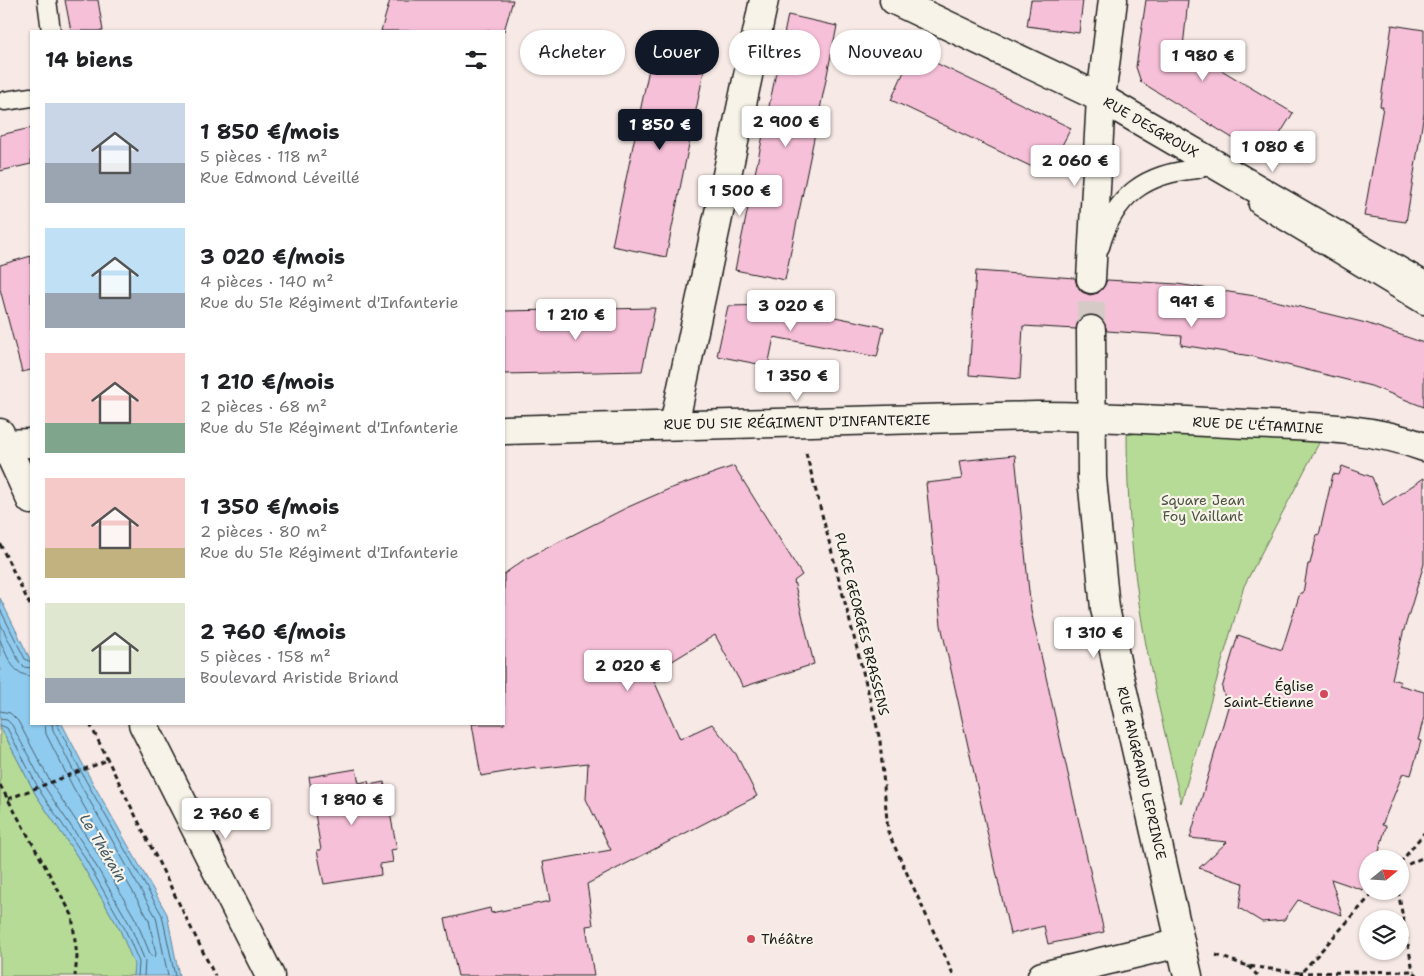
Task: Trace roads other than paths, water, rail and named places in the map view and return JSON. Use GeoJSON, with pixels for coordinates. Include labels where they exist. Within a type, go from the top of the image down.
{"type":"FeatureCollection","features":[{"type":"Feature","properties":{"kind":"street"},"geometry":{"type":"LineString","coordinates":[[674,426],[764,0]]}},
{"type":"Feature","properties":{"kind":"street","name":"RUE DESGROUX"},"geometry":{"type":"LineString","coordinates":[[894,0],[1101,98],[1424,289]]}},
{"type":"Feature","properties":{"kind":"street"},"geometry":{"type":"LineString","coordinates":[[1091,279],[1101,98],[1113,0]]}},
{"type":"Feature","properties":{"kind":"street","name":"RUE ANGRAND LEPRINCE"},"geometry":{"type":"LineString","coordinates":[[1091,330],[1092,478],[1106,608],[1118,670],[1188,976]]}},
{"type":"Feature","properties":{"kind":"street","name":"RUE DU 51E RÉGIMENT D'INFANTERIE"},"geometry":{"type":"LineString","coordinates":[[505,430],[1091,416]]}},
{"type":"Feature","properties":{"kind":"street","name":"RUE DE L'ÉTAMINE"},"geometry":{"type":"LineString","coordinates":[[1091,416],[1348,431],[1391,436],[1424,447]]}},
{"type":"Feature","properties":{"kind":"street"},"geometry":{"type":"LineString","coordinates":[[2,438],[30,443]]}},
{"type":"Feature","properties":{"kind":"street"},"geometry":{"type":"LineString","coordinates":[[2,438],[30,498]]}},
{"type":"Feature","properties":{"kind":"street"},"geometry":{"type":"LineString","coordinates":[[144,725],[270,976]]}},
{"type":"Feature","properties":{"kind":"street"},"geometry":{"type":"LineString","coordinates":[[1042,976],[1180,944]]}},
{"type":"Feature","properties":{"kind":"lane"},"geometry":{"type":"LineString","coordinates":[[46,0],[51,30]]}},
{"type":"Feature","properties":{"kind":"lane"},"geometry":{"type":"LineString","coordinates":[[5,101],[30,97]]}},
{"type":"Feature","properties":{"kind":"lane","name":"RUE DESGROUX"},"geometry":{"type":"LineString","coordinates":[[1101,98],[1129,124],[1152,141],[1198,168],[1424,289]]}},
{"type":"Feature","properties":{"kind":"lane"},"geometry":{"type":"LineString","coordinates":[[1091,279],[1103,236],[1122,202],[1136,188],[1151,179],[1169,172],[1198,168]]}},
{"type":"Feature","properties":{"kind":"water","name":"Le Thérain"},"geometry":{"type":"Polygon","coordinates":[[[0,598],[30,659],[30,725],[63,725],[90,778],[167,914],[179,976],[133,976],[134,964],[120,930],[77,856],[36,795],[0,726],[0,598]]]}},
{"type":"Feature","properties":{"kind":"tunnel"},"geometry":{"type":"LineString","coordinates":[[1091,279],[1091,330]]}},
{"type":"Feature","properties":{"kind":"place","name":"Église Saint-Étienne"},"geometry":{"type":"Point","coordinates":[1324,694]}},
{"type":"Feature","properties":{"kind":"place","name":"Théâtre"},"geometry":{"type":"Point","coordinates":[751,939]}},
{"type":"Feature","properties":{"kind":"park label","name":"Square Jean Foy Vaillant"},"geometry":{"type":"Point","coordinates":[1203,508]}}]}
